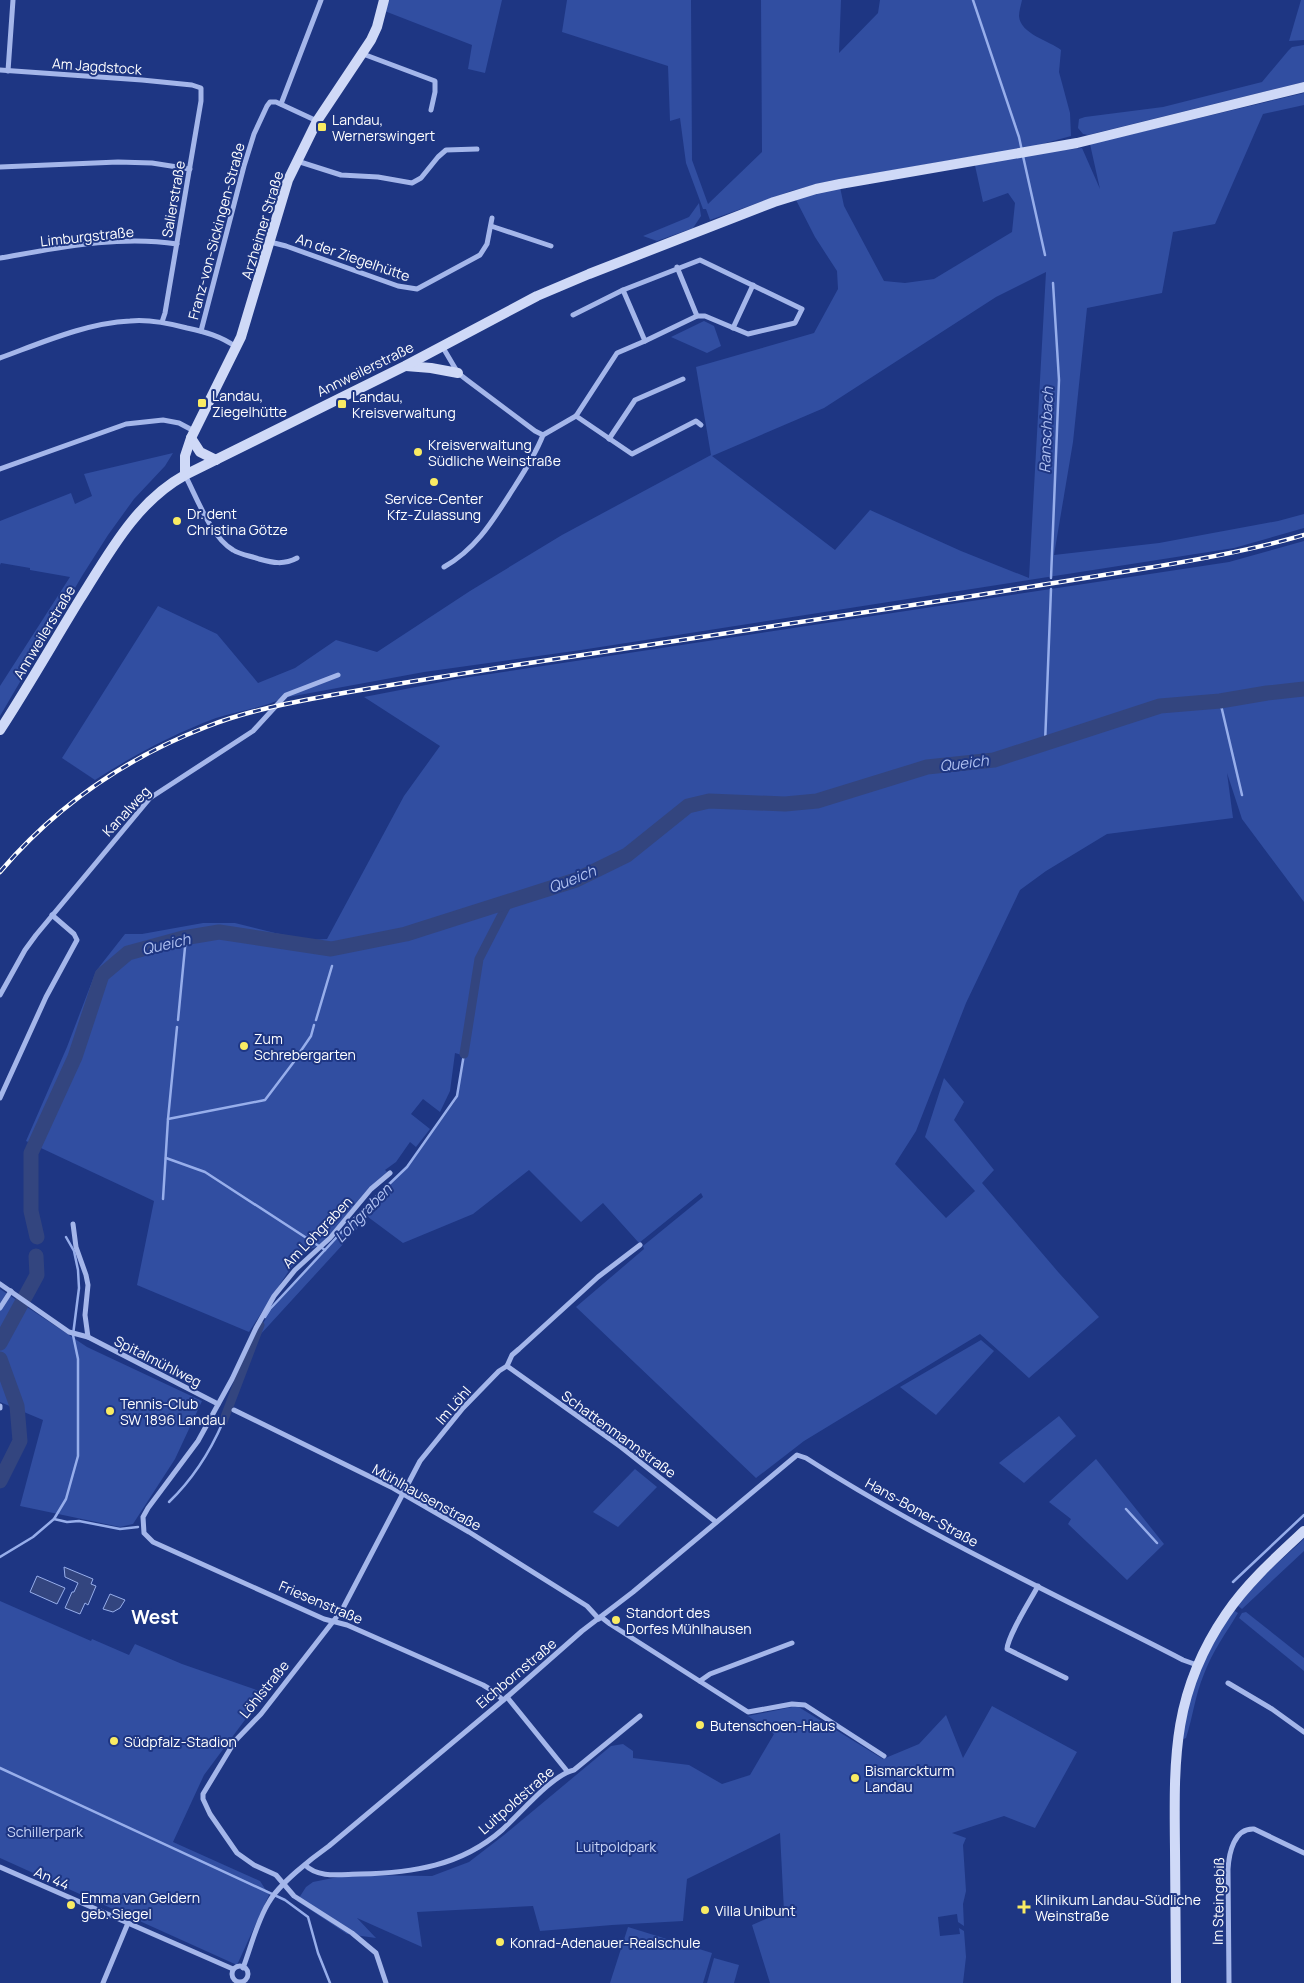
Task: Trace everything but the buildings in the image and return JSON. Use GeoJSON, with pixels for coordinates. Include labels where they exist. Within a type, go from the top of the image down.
{"type":"FeatureCollection","features":[{"type":"Feature","properties":{"kind":"street"},"geometry":{"type":"LineString","coordinates":[[8,71],[13,0]]}},
{"type":"Feature","properties":{"kind":"street"},"geometry":{"type":"LineString","coordinates":[[318,121],[281,104],[321,0]]}},
{"type":"Feature","properties":{"kind":"street","name":"Arzheimer Straße"},"geometry":{"type":"LineString","coordinates":[[185,475],[185,456],[192,434],[237,348],[254,298],[280,204],[297,160],[339,87],[363,54],[377,27],[384,0]]}},
{"type":"Feature","properties":{"kind":"street"},"geometry":{"type":"LineString","coordinates":[[363,54],[435,81],[435,92],[431,110]]}},
{"type":"Feature","properties":{"kind":"street","name":"Am Jagdstock"},"geometry":{"type":"LineString","coordinates":[[0,70],[192,85]]}},
{"type":"Feature","properties":{"kind":"street","name":"Salierstraße"},"geometry":{"type":"LineString","coordinates":[[162,322],[202,93],[199,87],[192,85]]}},
{"type":"Feature","properties":{"kind":"street","name":"Annweilerstraße"},"geometry":{"type":"LineString","coordinates":[[0,730],[122,534],[150,500],[172,482],[405,366],[537,296],[724,221],[816,188],[1086,140],[1304,87]]}},
{"type":"Feature","properties":{"kind":"street","name":"Franz-von-Sickingen-Straße"},"geometry":{"type":"LineString","coordinates":[[201,331],[254,134],[270,102],[281,104]]}},
{"type":"Feature","properties":{"kind":"street"},"geometry":{"type":"LineString","coordinates":[[297,160],[340,175],[378,176],[412,183],[421,178],[446,150],[477,149]]}},
{"type":"Feature","properties":{"kind":"street"},"geometry":{"type":"LineString","coordinates":[[0,166],[118,162],[152,163],[190,169]]}},
{"type":"Feature","properties":{"kind":"street","name":"An der Ziegelhütte"},"geometry":{"type":"LineString","coordinates":[[269,242],[286,246],[398,286],[417,289],[476,258],[487,244],[492,218]]}},
{"type":"Feature","properties":{"kind":"street"},"geometry":{"type":"LineString","coordinates":[[491,226],[551,246]]}},
{"type":"Feature","properties":{"kind":"street","name":"Limburgstraße"},"geometry":{"type":"LineString","coordinates":[[0,258],[95,243],[151,242],[177,244]]}},
{"type":"Feature","properties":{"kind":"street"},"geometry":{"type":"LineString","coordinates":[[444,567],[470,549],[489,528],[536,455],[543,435],[576,416],[617,353],[697,316],[705,316],[748,334],[795,323],[802,309],[700,260],[678,267],[624,290],[573,315]]}},
{"type":"Feature","properties":{"kind":"street"},"geometry":{"type":"LineString","coordinates":[[678,267],[697,316]]}},
{"type":"Feature","properties":{"kind":"street"},"geometry":{"type":"LineString","coordinates":[[732,328],[753,285]]}},
{"type":"Feature","properties":{"kind":"street"},"geometry":{"type":"LineString","coordinates":[[624,290],[646,341]]}},
{"type":"Feature","properties":{"kind":"street"},"geometry":{"type":"LineString","coordinates":[[0,358],[104,324],[128,321],[162,322],[201,331],[219,336],[237,348]]}},
{"type":"Feature","properties":{"kind":"street"},"geometry":{"type":"LineString","coordinates":[[442,346],[458,373],[534,431],[543,435]]}},
{"type":"Feature","properties":{"kind":"street"},"geometry":{"type":"LineString","coordinates":[[405,366],[458,373]]}},
{"type":"Feature","properties":{"kind":"street"},"geometry":{"type":"LineString","coordinates":[[609,439],[635,400],[682,379]]}},
{"type":"Feature","properties":{"kind":"street"},"geometry":{"type":"LineString","coordinates":[[576,416],[632,454],[696,421],[701,425]]}},
{"type":"Feature","properties":{"kind":"street"},"geometry":{"type":"LineString","coordinates":[[0,469],[126,424],[163,420],[174,422],[192,434],[198,450],[216,460]]}},
{"type":"Feature","properties":{"kind":"street"},"geometry":{"type":"LineString","coordinates":[[185,475],[208,521],[227,546],[240,553],[270,562],[288,562],[297,558]]}},
{"type":"Feature","properties":{"kind":"street","name":"Kanalweg"},"geometry":{"type":"LineString","coordinates":[[0,994],[25,950],[150,798],[253,731],[286,695],[338,675]]}},
{"type":"Feature","properties":{"kind":"street"},"geometry":{"type":"LineString","coordinates":[[0,1098],[46,997],[77,940],[74,934],[52,916]]}},
{"type":"Feature","properties":{"kind":"street","name":"Am Lohgraben"},"geometry":{"type":"LineString","coordinates":[[143,1517],[198,1441],[266,1308],[288,1278],[330,1238],[372,1189],[390,1173]]}},
{"type":"Feature","properties":{"kind":"street"},"geometry":{"type":"LineString","coordinates":[[73,1224],[76,1247],[88,1285],[85,1315],[88,1337]]}},
{"type":"Feature","properties":{"kind":"street","name":"Im Löhl"},"geometry":{"type":"LineString","coordinates":[[334,1620],[348,1598],[420,1461],[430,1448],[463,1408],[499,1371],[507,1366],[512,1355],[525,1342],[598,1277],[640,1246]]}},
{"type":"Feature","properties":{"kind":"street","name":"Spitalmühlweg"},"geometry":{"type":"LineString","coordinates":[[0,1284],[63,1328],[76,1335],[88,1337],[218,1404]]}},
{"type":"Feature","properties":{"kind":"street"},"geometry":{"type":"LineString","coordinates":[[0,1308],[11,1291]]}},
{"type":"Feature","properties":{"kind":"street","name":"Schattenmannstraße"},"geometry":{"type":"LineString","coordinates":[[507,1366],[652,1471],[716,1522]]}},
{"type":"Feature","properties":{"kind":"street","name":"Mühlhausenstraße"},"geometry":{"type":"LineString","coordinates":[[234,1410],[393,1488],[469,1532],[579,1601],[600,1618],[748,1712],[792,1704],[805,1705],[884,1756]]}},
{"type":"Feature","properties":{"kind":"street","name":"Eichbornstraße"},"geometry":{"type":"LineString","coordinates":[[243,1968],[261,1920],[272,1898],[284,1885],[600,1618],[798,1455]]}},
{"type":"Feature","properties":{"kind":"street","name":"Hans-Boner-Straße"},"geometry":{"type":"LineString","coordinates":[[798,1455],[917,1523],[1183,1660],[1197,1665]]}},
{"type":"Feature","properties":{"kind":"street","name":"Friesenstraße"},"geometry":{"type":"LineString","coordinates":[[143,1517],[144,1533],[153,1542],[324,1619],[334,1620],[483,1685],[505,1699],[567,1771]]}},
{"type":"Feature","properties":{"kind":"street"},"geometry":{"type":"LineString","coordinates":[[1176,1983],[1175,1759],[1182,1711],[1197,1665],[1210,1639],[1243,1592],[1304,1531]]}},
{"type":"Feature","properties":{"kind":"street"},"geometry":{"type":"LineString","coordinates":[[1038,1586],[1012,1635],[1008,1649],[1066,1678]]}},
{"type":"Feature","properties":{"kind":"street","name":"Löhlstraße"},"geometry":{"type":"LineString","coordinates":[[284,1885],[276,1875],[254,1865],[237,1853],[210,1814],[204,1803],[203,1794],[235,1741],[260,1714],[334,1620]]}},
{"type":"Feature","properties":{"kind":"street"},"geometry":{"type":"LineString","coordinates":[[700,1682],[710,1674],[792,1643]]}},
{"type":"Feature","properties":{"kind":"street"},"geometry":{"type":"LineString","coordinates":[[1228,1683],[1272,1709],[1304,1732]]}},
{"type":"Feature","properties":{"kind":"street","name":"Luitpoldstraße"},"geometry":{"type":"LineString","coordinates":[[305,1866],[317,1874],[364,1874],[413,1871],[447,1863],[486,1842],[548,1786],[567,1771],[574,1770],[640,1716]]}},
{"type":"Feature","properties":{"kind":"street","name":"Im Steingebiß"},"geometry":{"type":"LineString","coordinates":[[1228,1983],[1228,1858],[1236,1839],[1246,1830],[1254,1829],[1304,1853]]}},
{"type":"Feature","properties":{"kind":"street","name":"An 44"},"geometry":{"type":"LineString","coordinates":[[0,1867],[233,1969]]}},
{"type":"Feature","properties":{"kind":"street"},"geometry":{"type":"LineString","coordinates":[[284,1885],[294,1896],[352,1933],[376,1953],[386,1983]]}},
{"type":"Feature","properties":{"kind":"street"},"geometry":{"type":"LineString","coordinates":[[103,1983],[128,1923]]}},
{"type":"Feature","properties":{"kind":"street"},"geometry":{"type":"LineString","coordinates":[[239,1966],[243,1968],[247,1976],[247,1982],[239,1983],[233,1976],[233,1969],[239,1966]]}},
{"type":"Feature","properties":{"kind":"green space"},"geometry":{"type":"Polygon","coordinates":[[[384,0],[502,0],[485,73],[468,69],[472,45],[382,10],[384,0]]]}},
{"type":"Feature","properties":{"kind":"green space"},"geometry":{"type":"Polygon","coordinates":[[[567,0],[691,0],[692,160],[708,204],[762,152],[761,0],[841,0],[839,53],[878,13],[880,0],[1022,0],[1019,16],[1024,28],[1061,50],[1059,72],[1070,113],[1071,136],[999,156],[998,152],[829,181],[791,191],[710,220],[706,209],[703,209],[686,163],[680,118],[670,121],[668,66],[562,32],[567,0]]]}},
{"type":"Feature","properties":{"kind":"green space"},"geometry":{"type":"Polygon","coordinates":[[[1301,0],[1304,0],[1304,40],[1289,41],[1301,0]]]}},
{"type":"Feature","properties":{"kind":"green space"},"geometry":{"type":"Polygon","coordinates":[[[1304,45],[1304,82],[1088,135],[1083,134],[1078,128],[1079,119],[1085,117],[1163,107],[1262,82],[1292,47],[1304,45]]]}},
{"type":"Feature","properties":{"kind":"green space"},"geometry":{"type":"Polygon","coordinates":[[[1304,93],[1304,105],[1263,114],[1215,224],[1173,232],[1162,293],[1087,308],[1073,442],[1054,555],[1159,543],[1278,521],[1304,514],[1304,528],[1234,548],[581,650],[424,672],[283,698],[216,718],[184,731],[124,762],[95,780],[62,758],[158,606],[217,634],[258,683],[295,668],[336,640],[377,652],[470,591],[562,535],[711,455],[696,367],[814,333],[838,289],[837,271],[815,237],[795,198],[840,187],[844,206],[884,281],[905,283],[934,279],[1012,232],[1015,203],[1008,193],[983,202],[974,161],[1082,148],[1100,189],[1090,144],[1304,93]],[[1046,272],[996,297],[824,408],[712,456],[835,550],[870,510],[961,551],[1029,578],[1046,272]]]}},
{"type":"Feature","properties":{"kind":"green space"},"geometry":{"type":"Polygon","coordinates":[[[699,203],[701,216],[693,228],[657,241],[643,236],[689,217],[699,203]]]}},
{"type":"Feature","properties":{"kind":"green space"},"geometry":{"type":"Polygon","coordinates":[[[704,321],[714,326],[721,346],[707,353],[671,337],[704,321]]]}},
{"type":"Feature","properties":{"kind":"green space"},"geometry":{"type":"Polygon","coordinates":[[[173,453],[165,466],[134,499],[108,535],[0,716],[0,686],[70,577],[1,563],[0,565],[0,521],[71,493],[75,504],[92,496],[84,474],[173,453]]]}},
{"type":"Feature","properties":{"kind":"green space"},"geometry":{"type":"Polygon","coordinates":[[[1304,541],[1304,902],[1242,819],[1227,773],[1233,818],[1107,834],[1046,871],[1020,890],[966,1003],[916,1131],[895,1164],[946,1218],[975,1191],[925,1137],[944,1078],[964,1102],[954,1120],[994,1170],[982,1183],[1099,1317],[1029,1378],[980,1334],[804,1441],[756,1478],[576,1307],[644,1249],[643,1246],[703,1197],[701,1193],[639,1243],[603,1203],[581,1222],[529,1170],[473,1214],[403,1243],[368,1217],[259,1336],[256,1335],[271,1310],[295,1282],[409,1165],[456,1100],[465,1056],[455,1053],[450,1091],[440,1112],[423,1099],[411,1114],[430,1129],[416,1147],[410,1142],[396,1162],[385,1170],[387,1172],[321,1245],[308,1250],[290,1269],[249,1332],[137,1285],[154,1201],[26,1141],[67,1047],[96,971],[125,934],[142,934],[203,923],[235,923],[310,940],[327,939],[404,796],[440,746],[364,697],[457,679],[1229,562],[1304,541]]]}},
{"type":"Feature","properties":{"kind":"green space","name":"Tennis-Club SW 1896 Landau"},"geometry":{"type":"Polygon","coordinates":[[[0,1289],[87,1347],[202,1401],[175,1459],[133,1524],[120,1527],[20,1506],[43,1420],[0,1402],[0,1289]]]}},
{"type":"Feature","properties":{"kind":"green space"},"geometry":{"type":"Polygon","coordinates":[[[981,1340],[994,1351],[936,1415],[900,1387],[981,1340]]]}},
{"type":"Feature","properties":{"kind":"green space"},"geometry":{"type":"Polygon","coordinates":[[[1059,1416],[1076,1436],[1024,1483],[999,1463],[1059,1416]]]}},
{"type":"Feature","properties":{"kind":"green space"},"geometry":{"type":"Polygon","coordinates":[[[1096,1459],[1164,1544],[1127,1580],[1068,1524],[1071,1519],[1049,1502],[1096,1459]]]}},
{"type":"Feature","properties":{"kind":"green space"},"geometry":{"type":"Polygon","coordinates":[[[635,1469],[657,1487],[618,1527],[593,1512],[635,1469]]]}},
{"type":"Feature","properties":{"kind":"green space"},"geometry":{"type":"Polygon","coordinates":[[[1304,1539],[1304,1551],[1242,1609],[1237,1605],[1262,1577],[1304,1539]]]}},
{"type":"Feature","properties":{"kind":"green space","name":"Südpfalz-Stadion"},"geometry":{"type":"Polygon","coordinates":[[[0,1601],[91,1641],[92,1639],[129,1655],[135,1644],[182,1664],[265,1693],[204,1775],[173,1842],[260,1881],[269,1895],[237,1965],[0,1858],[0,1601]]]}},
{"type":"Feature","properties":{"kind":"green space"},"geometry":{"type":"Polygon","coordinates":[[[1233,1610],[1238,1613],[1207,1666],[1198,1690],[1186,1738],[1181,1740],[1188,1702],[1201,1665],[1233,1610]]]}},
{"type":"Feature","properties":{"kind":"green space"},"geometry":{"type":"Polygon","coordinates":[[[1246,1612],[1304,1658],[1304,1671],[1239,1618],[1242,1613],[1246,1612]]]}},
{"type":"Feature","properties":{"kind":"green space","name":"Luitpoldpark"},"geometry":{"type":"Polygon","coordinates":[[[797,1706],[883,1759],[919,1744],[946,1715],[963,1758],[992,1706],[1077,1752],[1035,1828],[1004,1816],[952,1833],[966,1838],[963,1845],[966,1891],[963,1904],[964,1926],[958,1922],[957,1914],[938,1917],[940,1936],[960,1934],[959,1928],[964,1931],[966,1957],[963,1983],[770,1983],[752,1925],[784,1911],[780,1833],[687,1879],[683,1921],[540,1931],[533,1906],[417,1912],[422,1947],[357,1918],[376,1938],[347,1934],[297,1901],[306,1887],[313,1882],[348,1875],[432,1876],[469,1862],[611,1746],[623,1744],[633,1751],[633,1758],[689,1765],[722,1784],[750,1775],[774,1734],[748,1716],[797,1706]]]}},
{"type":"Feature","properties":{"kind":"green space"},"geometry":{"type":"Polygon","coordinates":[[[628,1927],[712,1953],[703,1983],[610,1983],[628,1927]]]}},
{"type":"Feature","properties":{"kind":"green space"},"geometry":{"type":"Polygon","coordinates":[[[714,1958],[739,1965],[734,1983],[707,1983],[714,1958]]]}},
{"type":"Feature","properties":{"kind":"shaded area"},"geometry":{"type":"Polygon","coordinates":[[[64,1567],[93,1579],[91,1584],[96,1586],[88,1605],[85,1603],[80,1614],[65,1608],[78,1583],[65,1577],[64,1567]]]}},
{"type":"Feature","properties":{"kind":"shaded area"},"geometry":{"type":"Polygon","coordinates":[[[37,1576],[65,1588],[57,1604],[30,1592],[37,1576]]]}},
{"type":"Feature","properties":{"kind":"shaded area"},"geometry":{"type":"Polygon","coordinates":[[[110,1594],[125,1600],[120,1608],[113,1612],[103,1609],[110,1594]]]}},
{"type":"Feature","properties":{"kind":"waterway","name":"Ranschbach"},"geometry":{"type":"LineString","coordinates":[[973,0],[1022,151]]}},
{"type":"Feature","properties":{"kind":"waterway","name":"Ranschbach"},"geometry":{"type":"LineString","coordinates":[[1023,156],[1045,255]]}},
{"type":"Feature","properties":{"kind":"waterway","name":"Ranschbach"},"geometry":{"type":"LineString","coordinates":[[1051,578],[1059,380],[1053,283]]}},
{"type":"Feature","properties":{"kind":"waterway","name":"Ranschbach"},"geometry":{"type":"LineString","coordinates":[[1045,744],[1051,589]]}},
{"type":"Feature","properties":{"kind":"waterway","name":"Queich"},"geometry":{"type":"LineString","coordinates":[[37,1237],[31,1211],[31,1153],[75,1057],[102,975],[128,953],[183,938],[219,932],[331,949],[406,934],[576,880],[627,855],[688,806],[709,801],[785,804],[817,801],[927,767],[994,760],[1160,706],[1220,701],[1304,689]]}},
{"type":"Feature","properties":{"kind":"waterway"},"geometry":{"type":"LineString","coordinates":[[1220,701],[1242,795]]}},
{"type":"Feature","properties":{"kind":"waterway","name":"Lohgraben"},"geometry":{"type":"LineString","coordinates":[[464,1054],[479,959],[509,901]]}},
{"type":"Feature","properties":{"kind":"waterway"},"geometry":{"type":"LineString","coordinates":[[178,1020],[186,937]]}},
{"type":"Feature","properties":{"kind":"waterway"},"geometry":{"type":"LineString","coordinates":[[316,1020],[332,966]]}},
{"type":"Feature","properties":{"kind":"waterway"},"geometry":{"type":"LineString","coordinates":[[298,1055],[311,1036],[314,1025]]}},
{"type":"Feature","properties":{"kind":"waterway"},"geometry":{"type":"LineString","coordinates":[[168,1119],[177,1027]]}},
{"type":"Feature","properties":{"kind":"waterway","name":"Lohgraben"},"geometry":{"type":"LineString","coordinates":[[265,1317],[270,1309],[363,1209],[407,1167],[457,1096],[464,1054]]}},
{"type":"Feature","properties":{"kind":"waterway"},"geometry":{"type":"LineString","coordinates":[[163,1199],[168,1119],[265,1100],[296,1059]]}},
{"type":"Feature","properties":{"kind":"waterway"},"geometry":{"type":"LineString","coordinates":[[166,1158],[205,1172],[325,1250]]}},
{"type":"Feature","properties":{"kind":"waterway"},"geometry":{"type":"LineString","coordinates":[[0,1557],[33,1537],[54,1519],[66,1499],[78,1456],[78,1359],[73,1335],[79,1288],[74,1251],[66,1237]]}},
{"type":"Feature","properties":{"kind":"waterway","name":"Queich"},"geometry":{"type":"LineString","coordinates":[[0,1343],[37,1275],[36,1256]]}},
{"type":"Feature","properties":{"kind":"waterway","name":"Lohgraben"},"geometry":{"type":"LineString","coordinates":[[223,1422],[260,1325]]}},
{"type":"Feature","properties":{"kind":"waterway","name":"Queich"},"geometry":{"type":"LineString","coordinates":[[0,1359],[17,1406],[20,1441],[0,1481]]}},
{"type":"Feature","properties":{"kind":"waterway","name":"Lohgraben"},"geometry":{"type":"LineString","coordinates":[[169,1502],[200,1465],[223,1422]]}},
{"type":"Feature","properties":{"kind":"waterway"},"geometry":{"type":"LineString","coordinates":[[1126,1509],[1157,1543]]}},
{"type":"Feature","properties":{"kind":"waterway"},"geometry":{"type":"LineString","coordinates":[[1233,1582],[1304,1515]]}},
{"type":"Feature","properties":{"kind":"waterway","name":"Lohgraben"},"geometry":{"type":"LineString","coordinates":[[54,1519],[67,1522],[79,1521],[120,1529],[138,1527]]}},
{"type":"Feature","properties":{"kind":"waterway"},"geometry":{"type":"LineString","coordinates":[[0,1768],[285,1900],[308,1917],[318,1953],[330,1983]]}},
{"type":"Feature","properties":{"kind":"railway"},"geometry":{"type":"LineString","coordinates":[[0,872],[44,826],[68,806],[120,769],[176,739],[221,721],[252,712],[284,704],[401,683],[1178,563],[1241,551],[1304,535]]}},
{"type":"Feature","properties":{"kind":"place","name":"Landau, Wernerswingert"},"geometry":{"type":"Point","coordinates":[322,127]}},
{"type":"Feature","properties":{"kind":"place","name":"Landau, Ziegelhütte"},"geometry":{"type":"Point","coordinates":[202,403]}},
{"type":"Feature","properties":{"kind":"place","name":"Landau, Kreisverwaltung"},"geometry":{"type":"Point","coordinates":[342,404]}},
{"type":"Feature","properties":{"kind":"place","name":"Kreisverwaltung Südliche Weinstraße"},"geometry":{"type":"Point","coordinates":[418,452]}},
{"type":"Feature","properties":{"kind":"place","name":"Service-Center Kfz-Zulassung"},"geometry":{"type":"Point","coordinates":[434,482]}},
{"type":"Feature","properties":{"kind":"place","name":"Dr. dent Christina Götze"},"geometry":{"type":"Point","coordinates":[177,521]}},
{"type":"Feature","properties":{"kind":"place","name":"Zum Schrebergarten"},"geometry":{"type":"Point","coordinates":[244,1046]}},
{"type":"Feature","properties":{"kind":"place","name":"Tennis-Club SW 1896 Landau"},"geometry":{"type":"Point","coordinates":[110,1411]}},
{"type":"Feature","properties":{"kind":"place","name":"Standort des Dorfes Mühlhausen"},"geometry":{"type":"Point","coordinates":[616,1620]}},
{"type":"Feature","properties":{"kind":"place","name":"Butenschoen-Haus"},"geometry":{"type":"Point","coordinates":[700,1725]}},
{"type":"Feature","properties":{"kind":"place","name":"Südpfalz-Stadion"},"geometry":{"type":"Point","coordinates":[114,1741]}},
{"type":"Feature","properties":{"kind":"place","name":"Bismarckturm Landau"},"geometry":{"type":"Point","coordinates":[855,1778]}},
{"type":"Feature","properties":{"kind":"place","name":"Emma van Geldern geb. Siegel"},"geometry":{"type":"Point","coordinates":[71,1905]}},
{"type":"Feature","properties":{"kind":"place","name":"Klinikum Landau-Südliche Weinstraße"},"geometry":{"type":"Point","coordinates":[1024,1907]}},
{"type":"Feature","properties":{"kind":"place","name":"Villa Unibunt"},"geometry":{"type":"Point","coordinates":[705,1910]}},
{"type":"Feature","properties":{"kind":"place","name":"Konrad-Adenauer-Realschule"},"geometry":{"type":"Point","coordinates":[500,1942]}},
{"type":"Feature","properties":{"kind":"district","name":"West"},"geometry":{"type":"Point","coordinates":[155,1617]}},
{"type":"Feature","properties":{"kind":"park label","name":"Schillerpark"},"geometry":{"type":"Point","coordinates":[45,1831]}}]}
